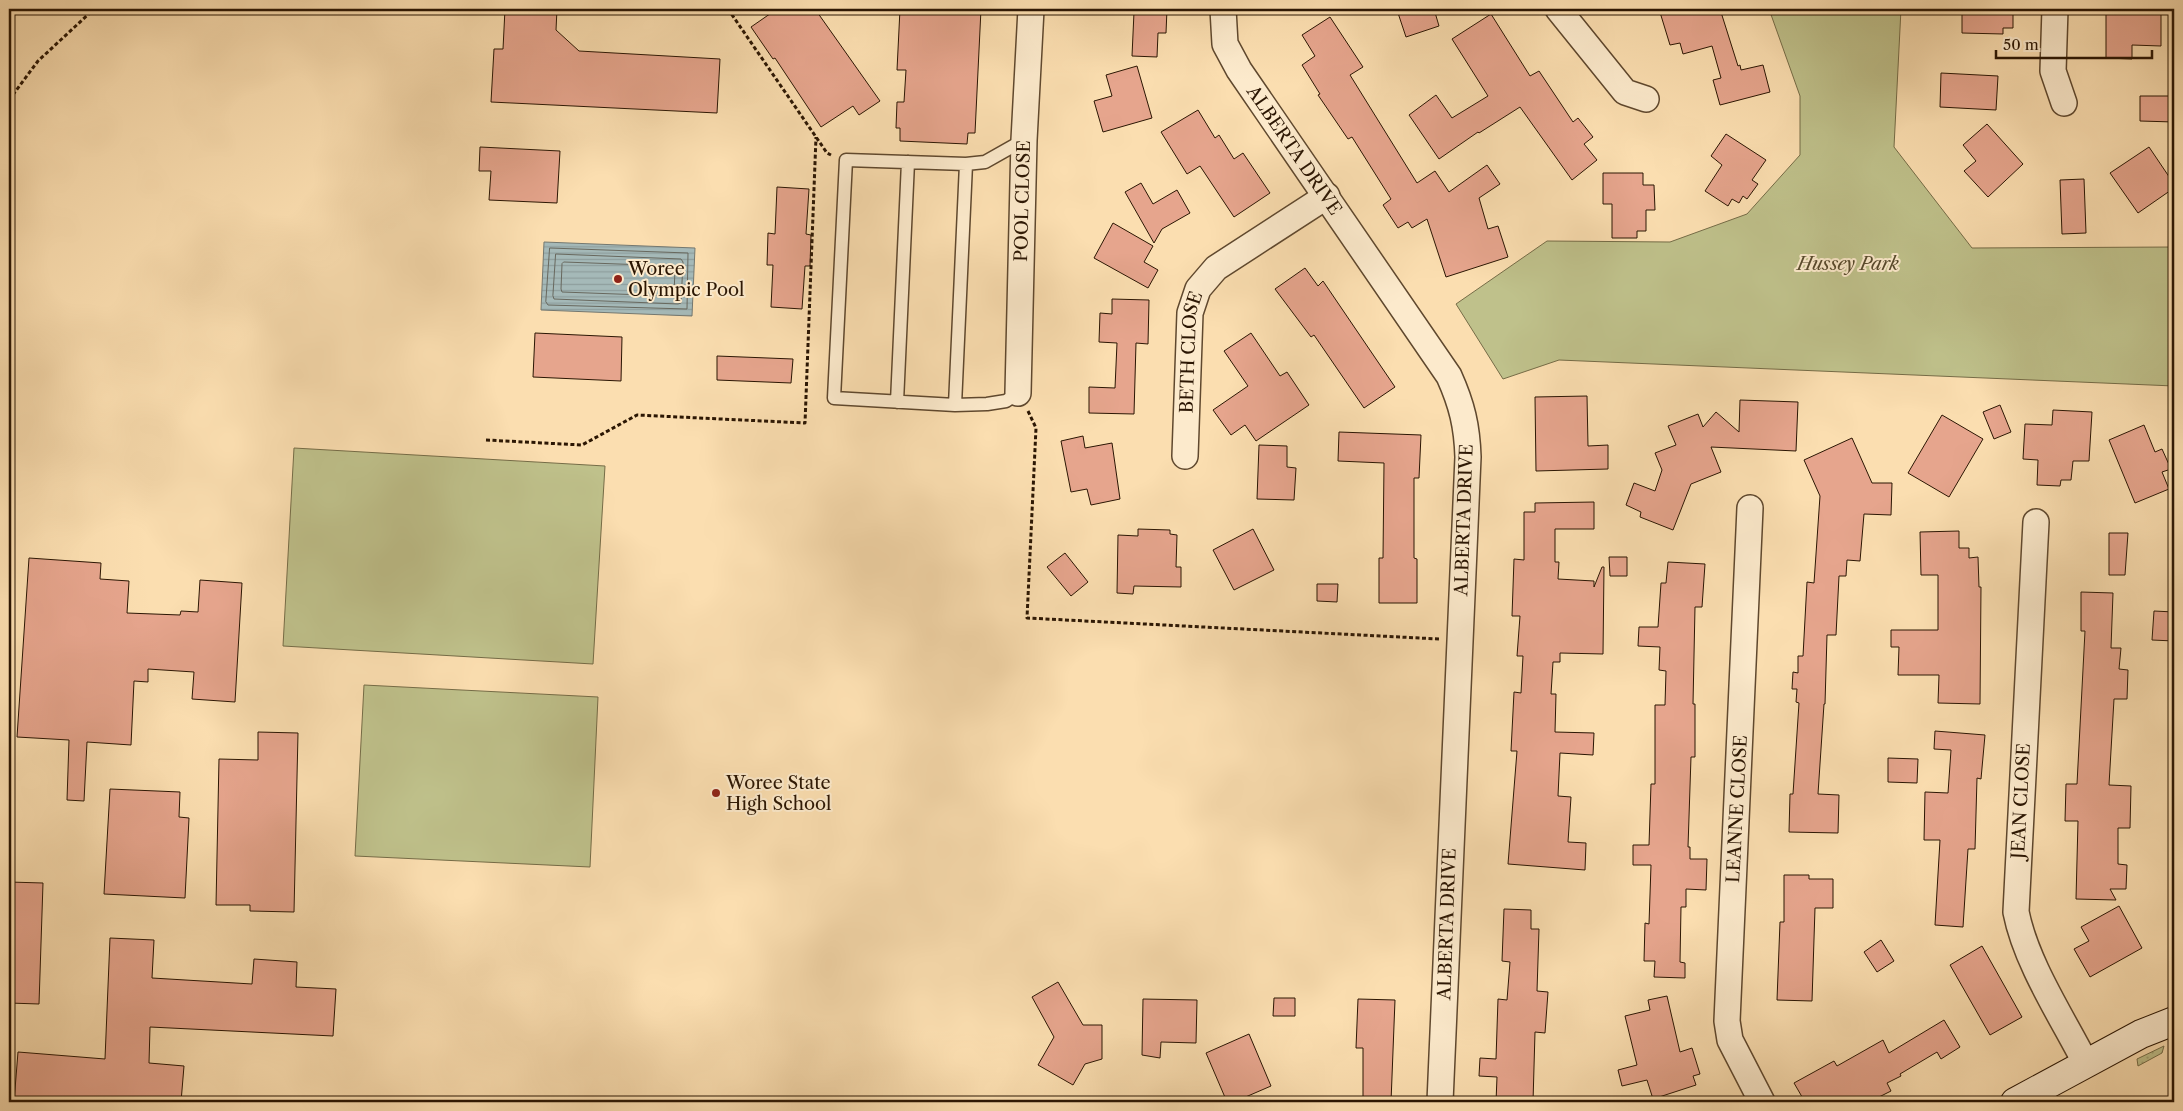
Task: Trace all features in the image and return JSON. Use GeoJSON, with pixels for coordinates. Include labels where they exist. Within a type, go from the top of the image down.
{"type":"FeatureCollection","features":[{"type":"Feature","properties":{"kind":"street","name":"POOL CLOSE"},"geometry":{"type":"LineString","coordinates":[[1018,393],[1024,140],[1031,9]]}},
{"type":"Feature","properties":{"kind":"street","name":"ALBERTA DRIVE"},"geometry":{"type":"LineString","coordinates":[[1223,9],[1225,44],[1239,70],[1449,376],[1461,402],[1467,431],[1468,457],[1440,1102]]}},
{"type":"Feature","properties":{"kind":"street"},"geometry":{"type":"LineString","coordinates":[[1558,9],[1625,92],[1646,100]]}},
{"type":"Feature","properties":{"kind":"street"},"geometry":{"type":"LineString","coordinates":[[2056,9],[2053,70],[2064,102]]}},
{"type":"Feature","properties":{"kind":"street","name":"BETH CLOSE"},"geometry":{"type":"LineString","coordinates":[[1185,456],[1190,313],[1198,288],[1216,268],[1327,196]]}},
{"type":"Feature","properties":{"kind":"street","name":"LEANNE CLOSE"},"geometry":{"type":"LineString","coordinates":[[1750,508],[1727,1021],[1730,1040],[1762,1102]]}},
{"type":"Feature","properties":{"kind":"street","name":"JEAN CLOSE"},"geometry":{"type":"LineString","coordinates":[[2036,522],[2016,912],[2019,930],[2028,953],[2086,1064]]}},
{"type":"Feature","properties":{"kind":"street"},"geometry":{"type":"LineString","coordinates":[[2014,1102],[2141,1034],[2174,1021]]}},
{"type":"Feature","properties":{"kind":"lane"},"geometry":{"type":"LineString","coordinates":[[1018,393],[1006,401],[987,404],[955,405],[834,398],[846,160],[966,164],[985,162],[1024,140]]}},
{"type":"Feature","properties":{"kind":"lane"},"geometry":{"type":"LineString","coordinates":[[897,402],[908,162]]}},
{"type":"Feature","properties":{"kind":"lane"},"geometry":{"type":"LineString","coordinates":[[955,405],[966,164]]}},
{"type":"Feature","properties":{"kind":"path"},"geometry":{"type":"LineString","coordinates":[[9,100],[38,61],[94,9]]}},
{"type":"Feature","properties":{"kind":"path"},"geometry":{"type":"LineString","coordinates":[[728,9],[827,153],[846,160]]}},
{"type":"Feature","properties":{"kind":"path"},"geometry":{"type":"LineString","coordinates":[[486,440],[582,445],[637,415],[805,423],[816,137]]}},
{"type":"Feature","properties":{"kind":"path"},"geometry":{"type":"LineString","coordinates":[[1018,393],[1036,428],[1028,618],[1459,640]]}},
{"type":"Feature","properties":{"kind":"green space","name":"Hussey Park"},"geometry":{"type":"Polygon","coordinates":[[[1769,9],[1901,9],[1894,147],[1972,248],[2174,247],[2174,386],[1559,360],[1503,379],[1456,304],[1547,241],[1670,242],[1747,214],[1800,155],[1800,96],[1769,9]]]}},
{"type":"Feature","properties":{"kind":"green space"},"geometry":{"type":"Polygon","coordinates":[[[294,448],[605,466],[593,664],[283,646],[294,448]]]}},
{"type":"Feature","properties":{"kind":"green space"},"geometry":{"type":"Polygon","coordinates":[[[364,685],[598,697],[590,867],[355,856],[364,685]]]}},
{"type":"Feature","properties":{"kind":"green space"},"geometry":{"type":"Polygon","coordinates":[[[2164,1046],[2162,1053],[2138,1066],[2137,1059],[2164,1046]]]}},
{"type":"Feature","properties":{"kind":"water","name":"Woree Olympic Pool"},"geometry":{"type":"Polygon","coordinates":[[[544,242],[695,248],[692,316],[541,310],[544,242]]]}},
{"type":"Feature","properties":{"kind":"building"},"geometry":{"type":"Polygon","coordinates":[[[505,9],[557,9],[556,30],[579,51],[720,59],[717,113],[491,102],[494,49],[503,49],[505,9]]]}},
{"type":"Feature","properties":{"kind":"building"},"geometry":{"type":"Polygon","coordinates":[[[777,9],[815,9],[880,101],[859,115],[853,106],[821,127],[775,58],[773,59],[751,27],[777,9]]]}},
{"type":"Feature","properties":{"kind":"building"},"geometry":{"type":"Polygon","coordinates":[[[900,9],[981,9],[975,133],[968,133],[967,144],[900,141],[900,128],[896,128],[897,102],[904,102],[906,70],[897,70],[900,9]]]}},
{"type":"Feature","properties":{"kind":"building"},"geometry":{"type":"Polygon","coordinates":[[[1142,9],[1167,9],[1166,33],[1158,33],[1157,57],[1132,56],[1134,12],[1142,12],[1142,9]]]}},
{"type":"Feature","properties":{"kind":"building"},"geometry":{"type":"Polygon","coordinates":[[[1409,9],[1434,9],[1439,26],[1406,37],[1398,13],[1409,9]]]}},
{"type":"Feature","properties":{"kind":"building"},"geometry":{"type":"Polygon","coordinates":[[[1659,9],[1720,9],[1738,66],[1740,65],[1741,70],[1763,65],[1770,92],[1720,105],[1713,80],[1721,78],[1712,46],[1683,54],[1680,43],[1670,45],[1659,9]]]}},
{"type":"Feature","properties":{"kind":"building"},"geometry":{"type":"Polygon","coordinates":[[[1962,9],[2013,9],[2013,28],[2003,28],[2003,34],[1962,33],[1962,9]]]}},
{"type":"Feature","properties":{"kind":"building"},"geometry":{"type":"Polygon","coordinates":[[[2106,9],[2161,9],[2161,46],[2132,45],[2132,59],[2106,58],[2106,9]]]}},
{"type":"Feature","properties":{"kind":"building"},"geometry":{"type":"Polygon","coordinates":[[[1491,14],[1530,76],[1539,71],[1573,122],[1578,118],[1593,137],[1584,144],[1597,160],[1572,180],[1520,107],[1478,132],[1439,159],[1409,115],[1436,95],[1452,118],[1488,96],[1452,39],[1491,14]]]}},
{"type":"Feature","properties":{"kind":"building"},"geometry":{"type":"Polygon","coordinates":[[[1330,17],[1363,67],[1350,75],[1417,183],[1435,171],[1449,192],[1487,165],[1500,184],[1479,198],[1488,229],[1498,226],[1508,257],[1446,277],[1427,219],[1412,228],[1408,222],[1398,228],[1383,205],[1391,199],[1352,137],[1348,139],[1318,95],[1320,94],[1302,65],[1315,56],[1302,35],[1330,17]]]}},
{"type":"Feature","properties":{"kind":"building"},"geometry":{"type":"Polygon","coordinates":[[[1137,66],[1152,118],[1103,132],[1094,101],[1112,96],[1106,75],[1137,66]]]}},
{"type":"Feature","properties":{"kind":"building"},"geometry":{"type":"Polygon","coordinates":[[[1941,73],[1998,76],[1996,110],[1940,107],[1941,73]]]}},
{"type":"Feature","properties":{"kind":"building"},"geometry":{"type":"Polygon","coordinates":[[[2140,96],[2174,96],[2174,122],[2140,121],[2140,96]]]}},
{"type":"Feature","properties":{"kind":"building"},"geometry":{"type":"Polygon","coordinates":[[[1198,110],[1215,138],[1219,135],[1234,159],[1243,153],[1270,193],[1234,217],[1200,166],[1187,174],[1161,132],[1198,110]]]}},
{"type":"Feature","properties":{"kind":"building"},"geometry":{"type":"Polygon","coordinates":[[[1987,124],[2023,164],[1988,197],[1964,171],[1976,161],[1963,145],[1987,124]]]}},
{"type":"Feature","properties":{"kind":"building"},"geometry":{"type":"Polygon","coordinates":[[[1726,134],[1766,160],[1752,180],[1758,184],[1747,199],[1743,196],[1739,203],[1732,199],[1728,206],[1705,191],[1722,165],[1711,156],[1726,134]]]}},
{"type":"Feature","properties":{"kind":"building"},"geometry":{"type":"Polygon","coordinates":[[[480,147],[560,151],[557,203],[489,200],[491,171],[479,171],[480,147]]]}},
{"type":"Feature","properties":{"kind":"building"},"geometry":{"type":"Polygon","coordinates":[[[2149,147],[2174,184],[2174,188],[2138,213],[2110,173],[2149,147]]]}},
{"type":"Feature","properties":{"kind":"building"},"geometry":{"type":"Polygon","coordinates":[[[1603,173],[1643,173],[1643,185],[1654,185],[1655,210],[1646,210],[1646,231],[1637,231],[1637,238],[1612,238],[1612,204],[1603,204],[1603,173]]]}},
{"type":"Feature","properties":{"kind":"building"},"geometry":{"type":"Polygon","coordinates":[[[2084,179],[2086,233],[2062,234],[2060,180],[2084,179]]]}},
{"type":"Feature","properties":{"kind":"building"},"geometry":{"type":"Polygon","coordinates":[[[1141,183],[1153,204],[1177,190],[1190,213],[1162,229],[1154,243],[1125,192],[1141,183]]]}},
{"type":"Feature","properties":{"kind":"building"},"geometry":{"type":"Polygon","coordinates":[[[777,187],[809,189],[806,234],[811,235],[810,266],[805,266],[802,309],[771,307],[773,265],[767,265],[768,233],[775,234],[777,187]]]}},
{"type":"Feature","properties":{"kind":"building"},"geometry":{"type":"Polygon","coordinates":[[[1113,223],[1153,246],[1144,262],[1158,270],[1148,288],[1094,258],[1113,223]]]}},
{"type":"Feature","properties":{"kind":"building"},"geometry":{"type":"Polygon","coordinates":[[[1305,268],[1318,286],[1323,281],[1395,387],[1364,408],[1314,335],[1311,337],[1275,289],[1305,268]]]}},
{"type":"Feature","properties":{"kind":"building"},"geometry":{"type":"Polygon","coordinates":[[[1112,299],[1149,300],[1148,344],[1136,343],[1134,414],[1089,413],[1089,387],[1115,388],[1117,343],[1099,342],[1100,313],[1112,314],[1112,299]]]}},
{"type":"Feature","properties":{"kind":"building"},"geometry":{"type":"Polygon","coordinates":[[[535,333],[622,337],[621,381],[533,377],[535,333]]]}},
{"type":"Feature","properties":{"kind":"building"},"geometry":{"type":"Polygon","coordinates":[[[1251,333],[1280,376],[1287,372],[1309,405],[1256,441],[1245,425],[1231,435],[1213,410],[1248,386],[1224,351],[1251,333]]]}},
{"type":"Feature","properties":{"kind":"building"},"geometry":{"type":"Polygon","coordinates":[[[717,356],[793,359],[791,383],[717,380],[717,356]]]}},
{"type":"Feature","properties":{"kind":"building"},"geometry":{"type":"Polygon","coordinates":[[[1587,396],[1588,446],[1608,445],[1608,469],[1536,471],[1535,397],[1587,396]]]}},
{"type":"Feature","properties":{"kind":"building"},"geometry":{"type":"Polygon","coordinates":[[[1740,400],[1798,402],[1796,451],[1711,447],[1721,472],[1691,484],[1673,530],[1640,517],[1641,512],[1626,505],[1634,483],[1655,491],[1662,470],[1655,453],[1676,445],[1668,426],[1698,414],[1703,427],[1716,412],[1739,432],[1740,400]]]}},
{"type":"Feature","properties":{"kind":"building"},"geometry":{"type":"Polygon","coordinates":[[[2000,405],[2011,432],[1994,439],[1983,412],[2000,405]]]}},
{"type":"Feature","properties":{"kind":"building"},"geometry":{"type":"Polygon","coordinates":[[[2053,410],[2092,412],[2089,461],[2073,461],[2071,480],[2061,480],[2060,486],[2037,485],[2038,460],[2023,459],[2025,424],[2052,425],[2053,410]]]}},
{"type":"Feature","properties":{"kind":"building"},"geometry":{"type":"Polygon","coordinates":[[[1942,415],[1983,439],[1949,497],[1908,473],[1942,415]]]}},
{"type":"Feature","properties":{"kind":"building"},"geometry":{"type":"Polygon","coordinates":[[[2144,425],[2155,452],[2162,449],[2171,469],[2162,472],[2169,489],[2135,503],[2109,440],[2144,425]]]}},
{"type":"Feature","properties":{"kind":"building"},"geometry":{"type":"Polygon","coordinates":[[[1339,432],[1421,435],[1419,478],[1414,478],[1414,558],[1417,559],[1417,603],[1379,603],[1379,558],[1383,558],[1384,463],[1338,461],[1339,432]]]}},
{"type":"Feature","properties":{"kind":"building"},"geometry":{"type":"Polygon","coordinates":[[[1083,436],[1085,448],[1112,443],[1120,499],[1091,505],[1087,489],[1071,492],[1061,441],[1083,436]]]}},
{"type":"Feature","properties":{"kind":"building"},"geometry":{"type":"Polygon","coordinates":[[[1852,438],[1872,483],[1892,483],[1891,515],[1864,514],[1860,561],[1847,560],[1846,576],[1839,576],[1836,635],[1827,635],[1825,704],[1818,794],[1839,795],[1838,833],[1789,832],[1790,794],[1793,794],[1799,703],[1796,702],[1797,689],[1792,689],[1793,672],[1798,673],[1798,656],[1803,656],[1807,582],[1814,583],[1820,496],[1804,460],[1852,438]]]}},
{"type":"Feature","properties":{"kind":"building"},"geometry":{"type":"Polygon","coordinates":[[[1259,445],[1287,446],[1287,467],[1296,468],[1294,500],[1257,499],[1259,445]]]}},
{"type":"Feature","properties":{"kind":"building"},"geometry":{"type":"Polygon","coordinates":[[[1594,502],[1594,529],[1555,529],[1555,562],[1559,562],[1558,579],[1594,581],[1594,587],[1602,567],[1604,567],[1603,654],[1560,653],[1560,662],[1553,662],[1551,694],[1556,694],[1555,732],[1594,733],[1593,755],[1560,753],[1558,796],[1571,797],[1568,842],[1586,843],[1585,870],[1508,864],[1517,751],[1511,751],[1514,692],[1521,693],[1523,656],[1517,656],[1520,616],[1512,616],[1514,559],[1524,560],[1524,512],[1535,512],[1535,503],[1594,502]]]}},
{"type":"Feature","properties":{"kind":"building"},"geometry":{"type":"Polygon","coordinates":[[[1138,529],[1170,530],[1170,534],[1177,535],[1176,567],[1181,567],[1181,587],[1134,586],[1133,594],[1117,593],[1118,535],[1138,536],[1138,529]]]}},
{"type":"Feature","properties":{"kind":"building"},"geometry":{"type":"Polygon","coordinates":[[[1253,529],[1274,570],[1234,590],[1213,550],[1253,529]]]}},
{"type":"Feature","properties":{"kind":"building"},"geometry":{"type":"Polygon","coordinates":[[[1959,531],[1959,548],[1969,548],[1969,558],[1978,557],[1979,587],[1981,587],[1980,704],[1938,703],[1939,675],[1898,675],[1899,647],[1891,647],[1891,630],[1938,630],[1938,575],[1921,575],[1920,532],[1959,531]]]}},
{"type":"Feature","properties":{"kind":"building"},"geometry":{"type":"Polygon","coordinates":[[[2109,533],[2128,533],[2125,575],[2109,575],[2109,533]]]}},
{"type":"Feature","properties":{"kind":"building"},"geometry":{"type":"Polygon","coordinates":[[[1065,553],[1088,582],[1071,596],[1047,567],[1065,553]]]}},
{"type":"Feature","properties":{"kind":"building"},"geometry":{"type":"Polygon","coordinates":[[[1609,557],[1627,557],[1627,576],[1610,576],[1609,557]]]}},
{"type":"Feature","properties":{"kind":"building"},"geometry":{"type":"Polygon","coordinates":[[[29,558],[101,563],[100,579],[129,581],[127,613],[180,615],[181,611],[198,612],[200,580],[242,583],[235,702],[192,699],[194,672],[148,669],[148,682],[134,681],[131,745],[87,742],[84,801],[67,800],[69,740],[17,737],[29,558]]]}},
{"type":"Feature","properties":{"kind":"building"},"geometry":{"type":"Polygon","coordinates":[[[1668,562],[1705,564],[1702,607],[1695,607],[1693,704],[1695,704],[1695,757],[1691,757],[1688,847],[1690,847],[1690,859],[1707,859],[1706,890],[1686,889],[1686,907],[1681,907],[1680,962],[1685,963],[1685,978],[1654,977],[1655,961],[1644,961],[1645,923],[1649,924],[1651,865],[1633,865],[1633,845],[1649,845],[1651,784],[1655,784],[1655,705],[1665,705],[1666,671],[1659,670],[1660,647],[1638,646],[1639,627],[1658,627],[1661,583],[1666,583],[1668,562]]]}},
{"type":"Feature","properties":{"kind":"building"},"geometry":{"type":"Polygon","coordinates":[[[1317,584],[1338,584],[1337,602],[1317,601],[1317,584]]]}},
{"type":"Feature","properties":{"kind":"building"},"geometry":{"type":"Polygon","coordinates":[[[2081,592],[2113,593],[2111,648],[2121,648],[2119,669],[2128,670],[2127,699],[2114,699],[2109,785],[2131,786],[2130,828],[2118,828],[2118,864],[2127,865],[2126,889],[2110,889],[2116,900],[2076,899],[2078,821],[2065,821],[2066,784],[2077,784],[2085,631],[2081,631],[2081,592]]]}},
{"type":"Feature","properties":{"kind":"building"},"geometry":{"type":"Polygon","coordinates":[[[2154,611],[2174,612],[2174,641],[2152,640],[2154,611]]]}},
{"type":"Feature","properties":{"kind":"building"},"geometry":{"type":"Polygon","coordinates":[[[1935,731],[1985,735],[1981,779],[1977,778],[1975,849],[1968,849],[1963,927],[1935,925],[1940,840],[1924,840],[1925,792],[1948,793],[1951,750],[1934,749],[1935,731]]]}},
{"type":"Feature","properties":{"kind":"building"},"geometry":{"type":"Polygon","coordinates":[[[258,732],[298,733],[294,912],[250,911],[250,905],[216,905],[219,759],[258,760],[258,732]]]}},
{"type":"Feature","properties":{"kind":"building"},"geometry":{"type":"Polygon","coordinates":[[[1888,758],[1918,759],[1917,783],[1888,782],[1888,758]]]}},
{"type":"Feature","properties":{"kind":"building"},"geometry":{"type":"Polygon","coordinates":[[[110,789],[180,792],[179,817],[189,818],[185,898],[104,894],[110,789]]]}},
{"type":"Feature","properties":{"kind":"building"},"geometry":{"type":"Polygon","coordinates":[[[1784,875],[1809,875],[1809,879],[1833,879],[1833,908],[1815,908],[1812,1001],[1777,1000],[1780,922],[1784,922],[1784,875]]]}},
{"type":"Feature","properties":{"kind":"building"},"geometry":{"type":"Polygon","coordinates":[[[9,882],[43,883],[39,1004],[9,1003],[9,882]]]}},
{"type":"Feature","properties":{"kind":"building"},"geometry":{"type":"Polygon","coordinates":[[[2119,906],[2142,948],[2090,977],[2074,949],[2089,941],[2081,927],[2119,906]]]}},
{"type":"Feature","properties":{"kind":"building"},"geometry":{"type":"Polygon","coordinates":[[[1504,909],[1531,910],[1531,929],[1539,929],[1537,991],[1548,992],[1545,1033],[1535,1032],[1533,1102],[1496,1102],[1497,1077],[1479,1076],[1480,1058],[1496,1059],[1498,999],[1507,1000],[1510,962],[1502,961],[1504,909]]]}},
{"type":"Feature","properties":{"kind":"building"},"geometry":{"type":"Polygon","coordinates":[[[110,938],[154,940],[152,978],[252,984],[254,959],[297,962],[296,987],[336,989],[333,1036],[150,1027],[149,1063],[184,1066],[181,1102],[14,1102],[18,1052],[105,1059],[110,938]]]}},
{"type":"Feature","properties":{"kind":"building"},"geometry":{"type":"Polygon","coordinates":[[[1881,940],[1894,961],[1877,972],[1864,952],[1881,940]]]}},
{"type":"Feature","properties":{"kind":"building"},"geometry":{"type":"Polygon","coordinates":[[[1982,946],[2022,1017],[1990,1035],[1950,965],[1982,946]]]}},
{"type":"Feature","properties":{"kind":"building"},"geometry":{"type":"Polygon","coordinates":[[[1058,982],[1083,1025],[1102,1025],[1102,1059],[1085,1064],[1073,1085],[1038,1065],[1054,1037],[1032,997],[1058,982]]]}},
{"type":"Feature","properties":{"kind":"building"},"geometry":{"type":"Polygon","coordinates":[[[1667,996],[1680,1052],[1692,1048],[1700,1074],[1693,1076],[1696,1085],[1653,1099],[1647,1080],[1622,1086],[1618,1070],[1637,1065],[1625,1016],[1650,1010],[1648,1000],[1667,996]]]}},
{"type":"Feature","properties":{"kind":"building"},"geometry":{"type":"Polygon","coordinates":[[[1274,998],[1295,998],[1295,1016],[1273,1016],[1274,998]]]}},
{"type":"Feature","properties":{"kind":"building"},"geometry":{"type":"Polygon","coordinates":[[[1143,999],[1197,1000],[1196,1043],[1161,1042],[1160,1058],[1142,1055],[1143,999]]]}},
{"type":"Feature","properties":{"kind":"building"},"geometry":{"type":"Polygon","coordinates":[[[1358,999],[1395,1000],[1391,1102],[1363,1102],[1363,1048],[1356,1048],[1358,999]]]}},
{"type":"Feature","properties":{"kind":"building"},"geometry":{"type":"Polygon","coordinates":[[[1944,1020],[1960,1047],[1941,1059],[1937,1052],[1900,1074],[1901,1076],[1887,1083],[1891,1091],[1869,1102],[1805,1102],[1794,1083],[1834,1061],[1837,1066],[1883,1040],[1889,1053],[1944,1020]]]}},
{"type":"Feature","properties":{"kind":"building"},"geometry":{"type":"Polygon","coordinates":[[[1249,1034],[1271,1086],[1234,1102],[1227,1102],[1206,1053],[1249,1034]]]}},
{"type":"Feature","properties":{"kind":"place","name":"Woree Olympic Pool"},"geometry":{"type":"Point","coordinates":[618,279]}},
{"type":"Feature","properties":{"kind":"place","name":"Woree State High School"},"geometry":{"type":"Point","coordinates":[716,793]}}]}
